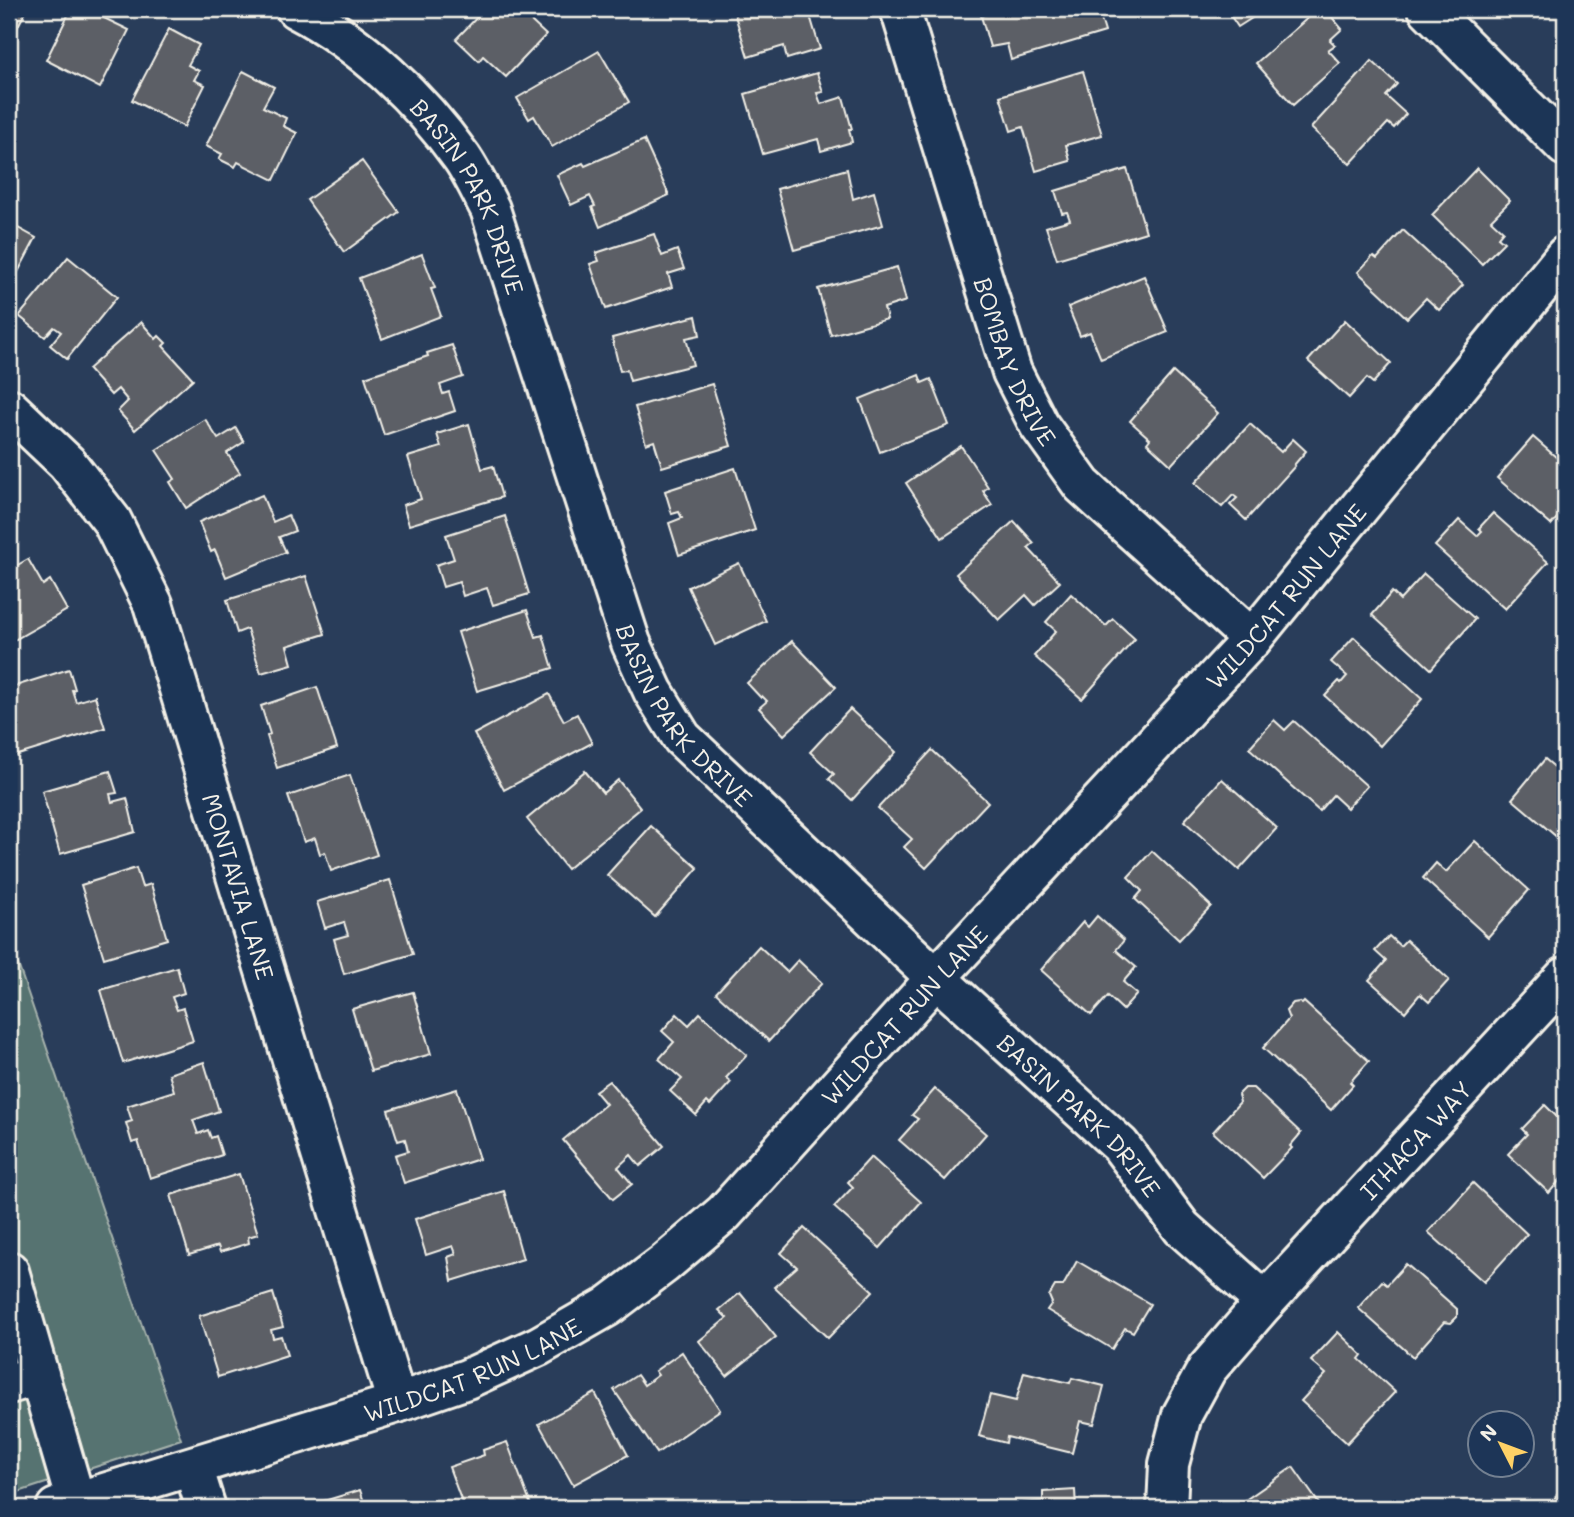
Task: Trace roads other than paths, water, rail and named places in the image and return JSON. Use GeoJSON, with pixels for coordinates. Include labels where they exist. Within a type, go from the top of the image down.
{"type":"FeatureCollection","features":[{"type":"Feature","properties":{"kind":"street","name":"BASIN PARK DRIVE"},"geometry":{"type":"LineString","coordinates":[[296,9],[356,48],[395,80],[432,120],[463,160],[491,209],[631,643],[653,691],[682,738],[936,978],[1120,1145],[1182,1227],[1265,1302]]}},
{"type":"Feature","properties":{"kind":"street","name":"BOMBAY DRIVE"},"geometry":{"type":"LineString","coordinates":[[900,9],[1012,372],[1039,425],[1082,485],[1252,639]]}},
{"type":"Feature","properties":{"kind":"street"},"geometry":{"type":"LineString","coordinates":[[1428,9],[1565,146]]}},
{"type":"Feature","properties":{"kind":"street","name":"WILDCAT RUN LANE"},"geometry":{"type":"LineString","coordinates":[[66,1505],[397,1403],[467,1378],[538,1346],[607,1307],[664,1264],[724,1213],[936,978],[1252,639],[1565,256]]}},
{"type":"Feature","properties":{"kind":"street","name":"MONTAVIA LANE"},"geometry":{"type":"LineString","coordinates":[[9,408],[66,463],[112,522],[153,604],[397,1403]]}},
{"type":"Feature","properties":{"kind":"street","name":"ITHACA WAY"},"geometry":{"type":"LineString","coordinates":[[1167,1508],[1169,1464],[1182,1415],[1207,1369],[1265,1302],[1565,977]]}},
{"type":"Feature","properties":{"kind":"street"},"geometry":{"type":"LineString","coordinates":[[9,1271],[24,1380],[66,1505]]}},
{"type":"Feature","properties":{"kind":"street"},"geometry":{"type":"LineString","coordinates":[[193,1467],[206,1508]]}}]}
